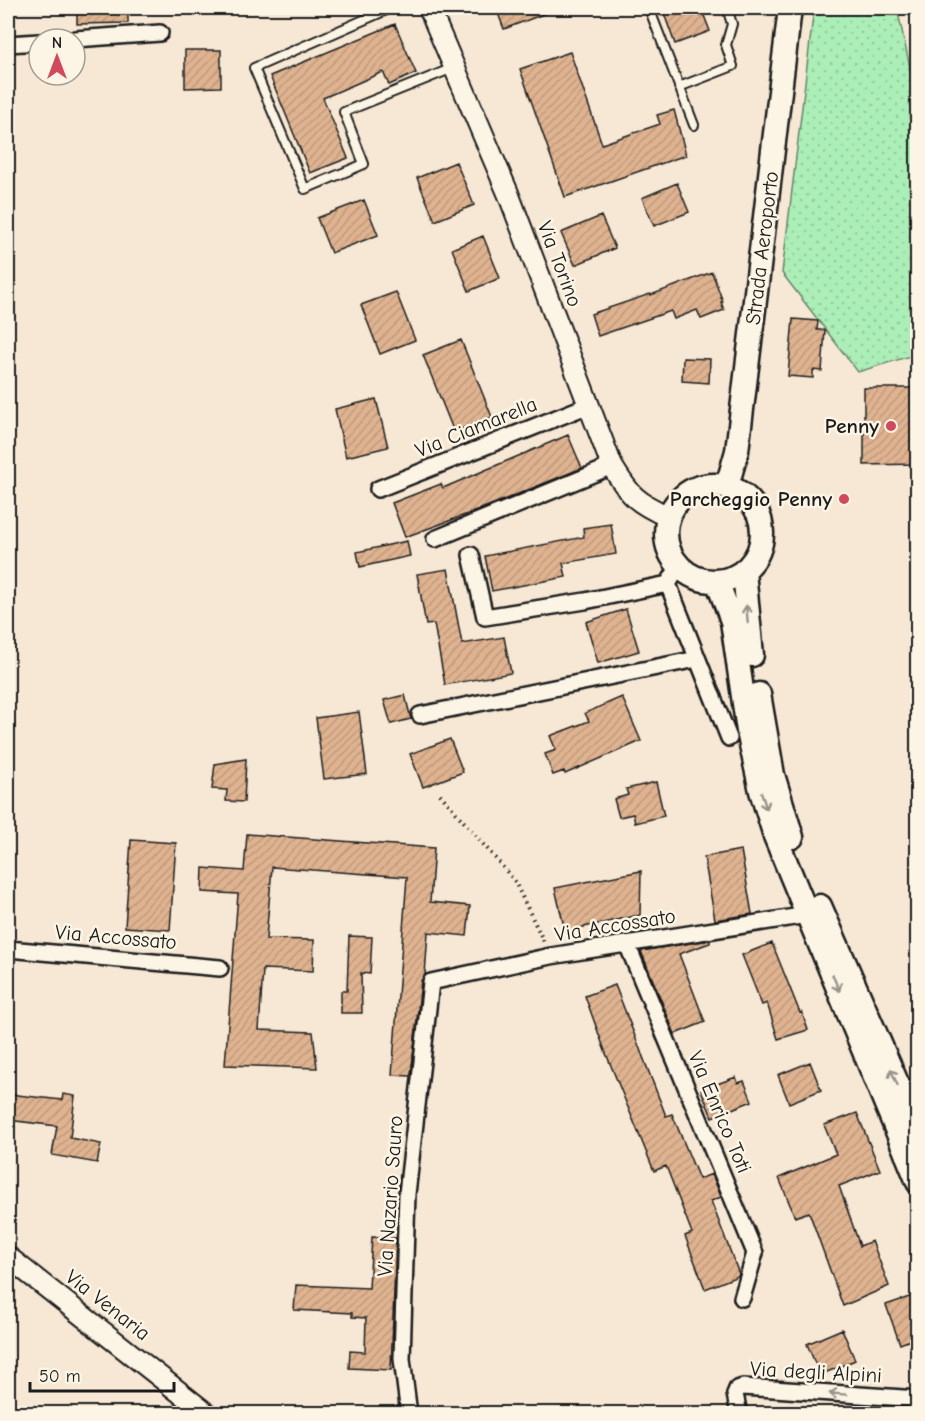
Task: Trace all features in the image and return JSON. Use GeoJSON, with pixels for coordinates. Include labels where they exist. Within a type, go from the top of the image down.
{"type":"FeatureCollection","features":[{"type":"Feature","properties":{"kind":"main road","name":"Strada Aeroporto"},"geometry":{"type":"LineString","coordinates":[[727,486],[739,441],[790,8]]}},
{"type":"Feature","properties":{"kind":"main road"},"geometry":{"type":"LineString","coordinates":[[712,485],[727,486],[740,492],[751,501],[758,513],[762,527],[762,539],[753,562],[744,571],[731,578],[717,581],[674,575],[666,534],[669,517],[675,504],[686,494],[698,488],[712,485]]}},
{"type":"Feature","properties":{"kind":"main road"},"geometry":{"type":"LineString","coordinates":[[744,571],[749,634],[763,721],[773,775],[787,824],[918,1131]]}},
{"type":"Feature","properties":{"kind":"main road"},"geometry":{"type":"LineString","coordinates":[[717,581],[732,621],[748,731],[761,791],[775,836],[918,1182]]}},
{"type":"Feature","properties":{"kind":"street","name":"Via Torino"},"geometry":{"type":"LineString","coordinates":[[429,8],[508,194],[612,466],[627,491],[645,506],[669,517]]}},
{"type":"Feature","properties":{"kind":"street"},"geometry":{"type":"LineString","coordinates":[[87,38],[160,33]]}},
{"type":"Feature","properties":{"kind":"street"},"geometry":{"type":"LineString","coordinates":[[8,44],[27,43]]}},
{"type":"Feature","properties":{"kind":"street","name":"Via Ciamarella"},"geometry":{"type":"LineString","coordinates":[[378,489],[589,405]]}},
{"type":"Feature","properties":{"kind":"street"},"geometry":{"type":"LineString","coordinates":[[435,539],[612,466]]}},
{"type":"Feature","properties":{"kind":"street"},"geometry":{"type":"LineString","coordinates":[[471,555],[485,617],[585,601],[674,575],[697,659],[729,738]]}},
{"type":"Feature","properties":{"kind":"street"},"geometry":{"type":"LineString","coordinates":[[420,715],[697,659]]}},
{"type":"Feature","properties":{"kind":"street","name":"Via Accossato"},"geometry":{"type":"LineString","coordinates":[[430,982],[551,956],[807,915]]}},
{"type":"Feature","properties":{"kind":"street","name":"Via Enrico Toti"},"geometry":{"type":"LineString","coordinates":[[627,944],[755,1253],[742,1298]]}},
{"type":"Feature","properties":{"kind":"street","name":"Via Accossato"},"geometry":{"type":"LineString","coordinates":[[8,949],[220,968]]}},
{"type":"Feature","properties":{"kind":"street","name":"Via Nazario Sauro"},"geometry":{"type":"LineString","coordinates":[[409,1413],[402,1359],[407,1194],[430,982]]}},
{"type":"Feature","properties":{"kind":"street","name":"Via Venaria"},"geometry":{"type":"LineString","coordinates":[[8,1257],[207,1413]]}},
{"type":"Feature","properties":{"kind":"street","name":"Via degli Alpini"},"geometry":{"type":"LineString","coordinates":[[739,1413],[735,1394],[737,1389],[743,1387],[918,1399]]}},
{"type":"Feature","properties":{"kind":"lane"},"geometry":{"type":"LineString","coordinates":[[391,8],[254,68],[305,189],[364,164],[344,112],[454,67]]}},
{"type":"Feature","properties":{"kind":"lane"},"geometry":{"type":"LineString","coordinates":[[649,8],[694,125]]}},
{"type":"Feature","properties":{"kind":"lane"},"geometry":{"type":"LineString","coordinates":[[679,87],[733,66],[726,45],[732,24],[727,8]]}},
{"type":"Feature","properties":{"kind":"path"},"geometry":{"type":"LineString","coordinates":[[440,794],[514,879],[551,956]]}},
{"type":"Feature","properties":{"kind":"green space"},"geometry":{"type":"Polygon","coordinates":[[[814,8],[897,8],[917,99],[917,354],[858,372],[782,273],[814,8]]]}},
{"type":"Feature","properties":{"kind":"building"},"geometry":{"type":"Polygon","coordinates":[[[77,8],[128,8],[128,23],[77,24],[77,8]]]}},
{"type":"Feature","properties":{"kind":"building"},"geometry":{"type":"Polygon","coordinates":[[[496,8],[557,8],[557,9],[504,29],[496,8]]]}},
{"type":"Feature","properties":{"kind":"building"},"geometry":{"type":"Polygon","coordinates":[[[662,8],[701,8],[710,31],[675,44],[662,8]]]}},
{"type":"Feature","properties":{"kind":"building"},"geometry":{"type":"Polygon","coordinates":[[[395,24],[416,73],[389,85],[383,72],[323,98],[348,158],[310,173],[270,76],[395,24]]]}},
{"type":"Feature","properties":{"kind":"building"},"geometry":{"type":"Polygon","coordinates":[[[185,50],[221,50],[221,87],[185,88],[185,50]]]}},
{"type":"Feature","properties":{"kind":"building"},"geometry":{"type":"Polygon","coordinates":[[[570,52],[602,144],[660,124],[657,115],[674,110],[686,155],[565,197],[520,69],[570,52]]]}},
{"type":"Feature","properties":{"kind":"building"},"geometry":{"type":"Polygon","coordinates":[[[456,162],[474,205],[435,221],[417,178],[456,162]]]}},
{"type":"Feature","properties":{"kind":"building"},"geometry":{"type":"Polygon","coordinates":[[[677,183],[689,212],[654,226],[642,198],[677,183]]]}},
{"type":"Feature","properties":{"kind":"building"},"geometry":{"type":"Polygon","coordinates":[[[364,200],[378,235],[331,253],[317,218],[364,200]]]}},
{"type":"Feature","properties":{"kind":"building"},"geometry":{"type":"Polygon","coordinates":[[[601,216],[615,248],[575,265],[561,233],[601,216]]]}},
{"type":"Feature","properties":{"kind":"building"},"geometry":{"type":"Polygon","coordinates":[[[483,236],[500,278],[469,291],[452,249],[483,236]]]}},
{"type":"Feature","properties":{"kind":"building"},"geometry":{"type":"Polygon","coordinates":[[[712,272],[724,310],[701,319],[697,310],[674,319],[671,311],[598,336],[591,314],[712,272]]]}},
{"type":"Feature","properties":{"kind":"building"},"geometry":{"type":"Polygon","coordinates":[[[396,292],[415,340],[380,354],[361,305],[396,292]]]}},
{"type":"Feature","properties":{"kind":"building"},"geometry":{"type":"Polygon","coordinates":[[[793,319],[818,321],[817,330],[825,330],[822,371],[813,370],[813,378],[788,376],[793,319]]]}},
{"type":"Feature","properties":{"kind":"building"},"geometry":{"type":"Polygon","coordinates":[[[461,340],[492,417],[454,432],[423,355],[461,340]]]}},
{"type":"Feature","properties":{"kind":"building"},"geometry":{"type":"Polygon","coordinates":[[[683,358],[710,359],[709,383],[682,381],[683,358]]]}},
{"type":"Feature","properties":{"kind":"building","name":"Penny"},"geometry":{"type":"Polygon","coordinates":[[[864,388],[918,388],[918,464],[864,465],[864,388]]]}},
{"type":"Feature","properties":{"kind":"building"},"geometry":{"type":"Polygon","coordinates":[[[376,399],[388,447],[346,457],[335,409],[376,399]]]}},
{"type":"Feature","properties":{"kind":"building"},"geometry":{"type":"Polygon","coordinates":[[[568,435],[582,468],[405,537],[392,503],[441,484],[443,488],[568,435]]]}},
{"type":"Feature","properties":{"kind":"building"},"geometry":{"type":"Polygon","coordinates":[[[611,524],[616,554],[563,563],[566,577],[492,591],[485,556],[584,537],[583,528],[611,524]]]}},
{"type":"Feature","properties":{"kind":"building"},"geometry":{"type":"Polygon","coordinates":[[[407,541],[410,556],[360,567],[357,552],[407,541]]]}},
{"type":"Feature","properties":{"kind":"building"},"geometry":{"type":"Polygon","coordinates":[[[448,569],[462,644],[504,637],[511,673],[445,685],[434,624],[426,625],[417,574],[448,569]]]}},
{"type":"Feature","properties":{"kind":"building"},"geometry":{"type":"Polygon","coordinates":[[[626,609],[639,651],[598,663],[586,622],[626,609]]]}},
{"type":"Feature","properties":{"kind":"building"},"geometry":{"type":"Polygon","coordinates":[[[405,695],[411,719],[391,724],[384,700],[405,695]]]}},
{"type":"Feature","properties":{"kind":"building"},"geometry":{"type":"Polygon","coordinates":[[[622,697],[641,741],[565,774],[564,771],[553,775],[545,754],[556,750],[550,736],[589,721],[585,713],[622,697]]]}},
{"type":"Feature","properties":{"kind":"building"},"geometry":{"type":"Polygon","coordinates":[[[359,712],[367,774],[324,779],[316,718],[359,712]]]}},
{"type":"Feature","properties":{"kind":"building"},"geometry":{"type":"Polygon","coordinates":[[[450,739],[463,772],[423,787],[410,754],[450,739]]]}},
{"type":"Feature","properties":{"kind":"building"},"geometry":{"type":"Polygon","coordinates":[[[246,759],[244,802],[226,801],[227,790],[212,789],[215,764],[246,759]]]}},
{"type":"Feature","properties":{"kind":"building"},"geometry":{"type":"Polygon","coordinates":[[[656,782],[664,816],[635,823],[633,814],[619,817],[614,799],[628,795],[626,789],[656,782]]]}},
{"type":"Feature","properties":{"kind":"building"},"geometry":{"type":"Polygon","coordinates":[[[247,834],[434,848],[430,902],[470,906],[467,936],[428,932],[425,975],[421,981],[411,1076],[392,1075],[407,877],[272,867],[266,939],[314,940],[313,971],[263,969],[259,1030],[313,1032],[317,1068],[225,1065],[238,894],[202,892],[203,868],[244,871],[247,834]]]}},
{"type":"Feature","properties":{"kind":"building"},"geometry":{"type":"Polygon","coordinates":[[[131,840],[176,843],[170,930],[125,927],[131,840]]]}},
{"type":"Feature","properties":{"kind":"building"},"geometry":{"type":"Polygon","coordinates":[[[741,850],[752,914],[715,920],[704,857],[741,850]]]}},
{"type":"Feature","properties":{"kind":"building"},"geometry":{"type":"Polygon","coordinates":[[[641,871],[640,915],[565,931],[555,888],[641,871]]]}},
{"type":"Feature","properties":{"kind":"building"},"geometry":{"type":"Polygon","coordinates":[[[349,936],[372,937],[370,974],[361,973],[362,1013],[341,1013],[341,991],[347,991],[349,936]]]}},
{"type":"Feature","properties":{"kind":"building"},"geometry":{"type":"Polygon","coordinates":[[[710,940],[710,943],[679,954],[705,1022],[675,1034],[641,951],[710,940]]]}},
{"type":"Feature","properties":{"kind":"building"},"geometry":{"type":"Polygon","coordinates":[[[772,943],[808,1030],[778,1039],[767,1003],[762,1005],[742,955],[772,943]]]}},
{"type":"Feature","properties":{"kind":"building"},"geometry":{"type":"Polygon","coordinates":[[[615,985],[666,1116],[672,1114],[699,1179],[712,1174],[721,1197],[711,1201],[739,1274],[705,1289],[685,1236],[692,1233],[666,1166],[654,1171],[585,996],[615,985]]]}},
{"type":"Feature","properties":{"kind":"building"},"geometry":{"type":"Polygon","coordinates":[[[810,1062],[821,1090],[789,1103],[778,1075],[810,1062]]]}},
{"type":"Feature","properties":{"kind":"building"},"geometry":{"type":"Polygon","coordinates":[[[736,1077],[738,1083],[744,1081],[752,1101],[712,1117],[701,1090],[736,1077]]]}},
{"type":"Feature","properties":{"kind":"building"},"geometry":{"type":"Polygon","coordinates":[[[8,1094],[62,1100],[63,1094],[75,1096],[70,1138],[101,1144],[97,1163],[52,1155],[57,1126],[8,1120],[8,1094]]]}},
{"type":"Feature","properties":{"kind":"building"},"geometry":{"type":"Polygon","coordinates":[[[857,1113],[880,1170],[839,1186],[860,1246],[872,1241],[889,1286],[843,1306],[809,1212],[795,1217],[779,1178],[836,1154],[824,1125],[857,1113]]]}},
{"type":"Feature","properties":{"kind":"building"},"geometry":{"type":"Polygon","coordinates":[[[372,1237],[396,1238],[391,1370],[349,1368],[350,1351],[365,1352],[366,1318],[352,1317],[352,1313],[294,1310],[296,1285],[369,1288],[372,1237]]]}},
{"type":"Feature","properties":{"kind":"building"},"geometry":{"type":"Polygon","coordinates":[[[918,1294],[918,1337],[900,1344],[886,1305],[918,1294]]]}},
{"type":"Feature","properties":{"kind":"building"},"geometry":{"type":"Polygon","coordinates":[[[842,1329],[855,1360],[820,1375],[807,1344],[842,1329]]]}},
{"type":"Feature","properties":{"kind":"place","name":"Penny"},"geometry":{"type":"Point","coordinates":[891,426]}},
{"type":"Feature","properties":{"kind":"place","name":"Parcheggio Penny"},"geometry":{"type":"Point","coordinates":[844,499]}}]}
